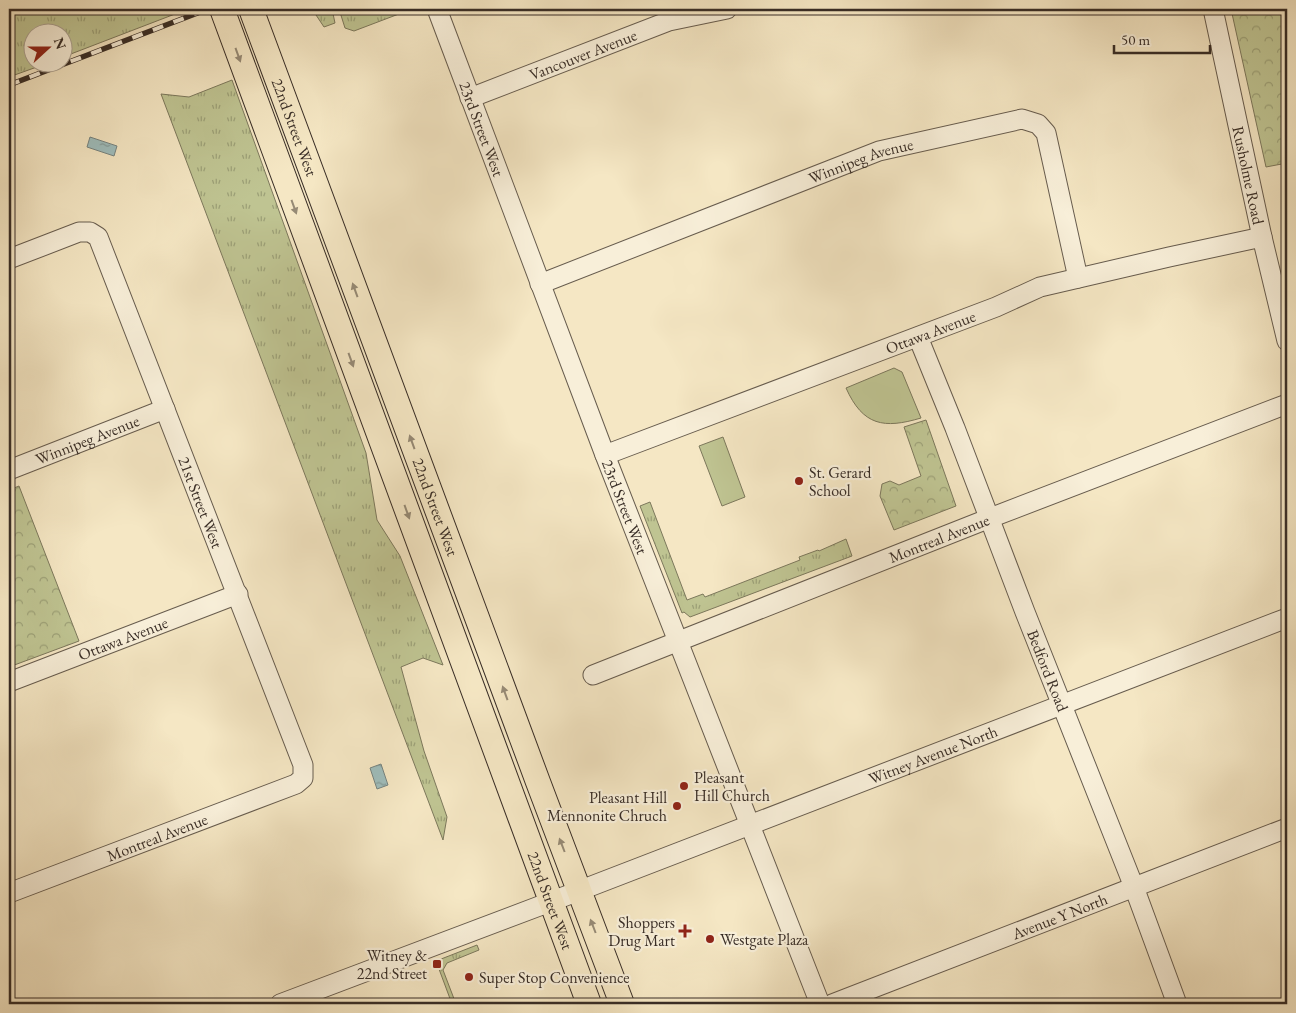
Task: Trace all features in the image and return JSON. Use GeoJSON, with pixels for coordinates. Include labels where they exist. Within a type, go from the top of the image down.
{"type":"FeatureCollection","features":[{"type":"Feature","properties":{"kind":"main road","name":"22nd Street West"},"geometry":{"type":"LineString","coordinates":[[222,9],[589,1004]]}},
{"type":"Feature","properties":{"kind":"main road","name":"22nd Street West"},"geometry":{"type":"LineString","coordinates":[[251,9],[622,1004]]}},
{"type":"Feature","properties":{"kind":"street","name":"23rd Street West"},"geometry":{"type":"LineString","coordinates":[[437,9],[605,454],[820,1004]]}},
{"type":"Feature","properties":{"kind":"street","name":"Vancouver Avenue"},"geometry":{"type":"LineString","coordinates":[[470,98],[669,21],[727,9]]}},
{"type":"Feature","properties":{"kind":"street","name":"Rusholme Road"},"geometry":{"type":"LineString","coordinates":[[1213,9],[1262,238],[1287,341]]}},
{"type":"Feature","properties":{"kind":"street","name":"Winnipeg Avenue"},"geometry":{"type":"LineString","coordinates":[[540,284],[879,151],[1022,118],[1038,124],[1046,134],[1078,278]]}},
{"type":"Feature","properties":{"kind":"street","name":"21st Street West"},"geometry":{"type":"LineString","coordinates":[[9,259],[79,232],[90,232],[98,237],[303,765],[303,778]]}},
{"type":"Feature","properties":{"kind":"street","name":"Ottawa Avenue"},"geometry":{"type":"LineString","coordinates":[[605,454],[918,337],[996,307],[1040,287],[1262,238]]}},
{"type":"Feature","properties":{"kind":"street","name":"Bedford Road"},"geometry":{"type":"LineString","coordinates":[[918,337],[956,428],[1134,887],[1177,1004]]}},
{"type":"Feature","properties":{"kind":"street","name":"Montreal Avenue"},"geometry":{"type":"LineString","coordinates":[[592,675],[990,518],[1287,404]]}},
{"type":"Feature","properties":{"kind":"street","name":"Winnipeg Avenue"},"geometry":{"type":"LineString","coordinates":[[9,470],[166,409]]}},
{"type":"Feature","properties":{"kind":"street","name":"Ottawa Avenue"},"geometry":{"type":"LineString","coordinates":[[9,682],[238,594]]}},
{"type":"Feature","properties":{"kind":"street","name":"Witney Avenue North"},"geometry":{"type":"LineString","coordinates":[[280,1004],[1287,618]]}},
{"type":"Feature","properties":{"kind":"street","name":"Montreal Avenue"},"geometry":{"type":"LineString","coordinates":[[9,894],[296,784],[303,778]]}},
{"type":"Feature","properties":{"kind":"street","name":"Avenue Y North"},"geometry":{"type":"LineString","coordinates":[[832,1004],[1287,828]]}},
{"type":"Feature","properties":{"kind":"green space"},"geometry":{"type":"Polygon","coordinates":[[[42,9],[188,9],[72,54],[72,22],[22,22],[23,72],[9,77],[9,10],[19,12],[42,9]]]}},
{"type":"Feature","properties":{"kind":"green space"},"geometry":{"type":"Polygon","coordinates":[[[312,9],[332,9],[335,23],[324,27],[312,9]]]}},
{"type":"Feature","properties":{"kind":"green space"},"geometry":{"type":"Polygon","coordinates":[[[339,9],[412,9],[354,31],[345,28],[339,9]]]}},
{"type":"Feature","properties":{"kind":"green space"},"geometry":{"type":"Polygon","coordinates":[[[1231,9],[1287,9],[1287,163],[1266,167],[1231,9]]]}},
{"type":"Feature","properties":{"kind":"green space"},"geometry":{"type":"Polygon","coordinates":[[[232,80],[366,453],[377,520],[400,556],[443,665],[423,658],[401,667],[424,751],[447,817],[443,840],[161,94],[189,97],[232,80]]]}},
{"type":"Feature","properties":{"kind":"green space"},"geometry":{"type":"Polygon","coordinates":[[[894,368],[902,372],[921,418],[896,423],[876,421],[867,417],[860,410],[846,388],[894,368]]]}},
{"type":"Feature","properties":{"kind":"green space"},"geometry":{"type":"Polygon","coordinates":[[[926,420],[956,506],[894,530],[880,496],[882,484],[890,481],[899,485],[921,476],[904,427],[926,420]]]}},
{"type":"Feature","properties":{"kind":"green space"},"geometry":{"type":"Polygon","coordinates":[[[723,437],[745,497],[722,506],[699,446],[723,437]]]}},
{"type":"Feature","properties":{"kind":"green space"},"geometry":{"type":"Polygon","coordinates":[[[19,486],[79,641],[9,667],[9,490],[19,486]]]}},
{"type":"Feature","properties":{"kind":"green space"},"geometry":{"type":"Polygon","coordinates":[[[650,502],[687,600],[703,594],[705,597],[800,560],[799,557],[819,551],[846,539],[852,556],[690,617],[684,612],[682,613],[640,506],[650,502]]]}},
{"type":"Feature","properties":{"kind":"green space"},"geometry":{"type":"Polygon","coordinates":[[[477,945],[479,950],[447,963],[443,970],[456,1004],[452,1004],[436,961],[477,945]]]}},
{"type":"Feature","properties":{"kind":"water"},"geometry":{"type":"Polygon","coordinates":[[[90,137],[117,146],[114,156],[87,147],[90,137]]]}},
{"type":"Feature","properties":{"kind":"water"},"geometry":{"type":"Polygon","coordinates":[[[381,764],[388,785],[377,789],[370,768],[381,764]]]}},
{"type":"Feature","properties":{"kind":"railway"},"geometry":{"type":"LineString","coordinates":[[9,85],[208,9]]}},
{"type":"Feature","properties":{"kind":"place","name":"St. Gerard School"},"geometry":{"type":"Point","coordinates":[799,481]}},
{"type":"Feature","properties":{"kind":"place","name":"Pleasant Hill Church"},"geometry":{"type":"Point","coordinates":[684,786]}},
{"type":"Feature","properties":{"kind":"place","name":"Pleasant Hill Mennonite Chruch"},"geometry":{"type":"Point","coordinates":[677,806]}},
{"type":"Feature","properties":{"kind":"place","name":"Shoppers Drug Mart"},"geometry":{"type":"Point","coordinates":[685,931]}},
{"type":"Feature","properties":{"kind":"place","name":"Westgate Plaza"},"geometry":{"type":"Point","coordinates":[710,939]}},
{"type":"Feature","properties":{"kind":"place","name":"Witney & 22nd Street"},"geometry":{"type":"Point","coordinates":[437,964]}},
{"type":"Feature","properties":{"kind":"place","name":"Super Stop Convenience"},"geometry":{"type":"Point","coordinates":[469,977]}}]}
